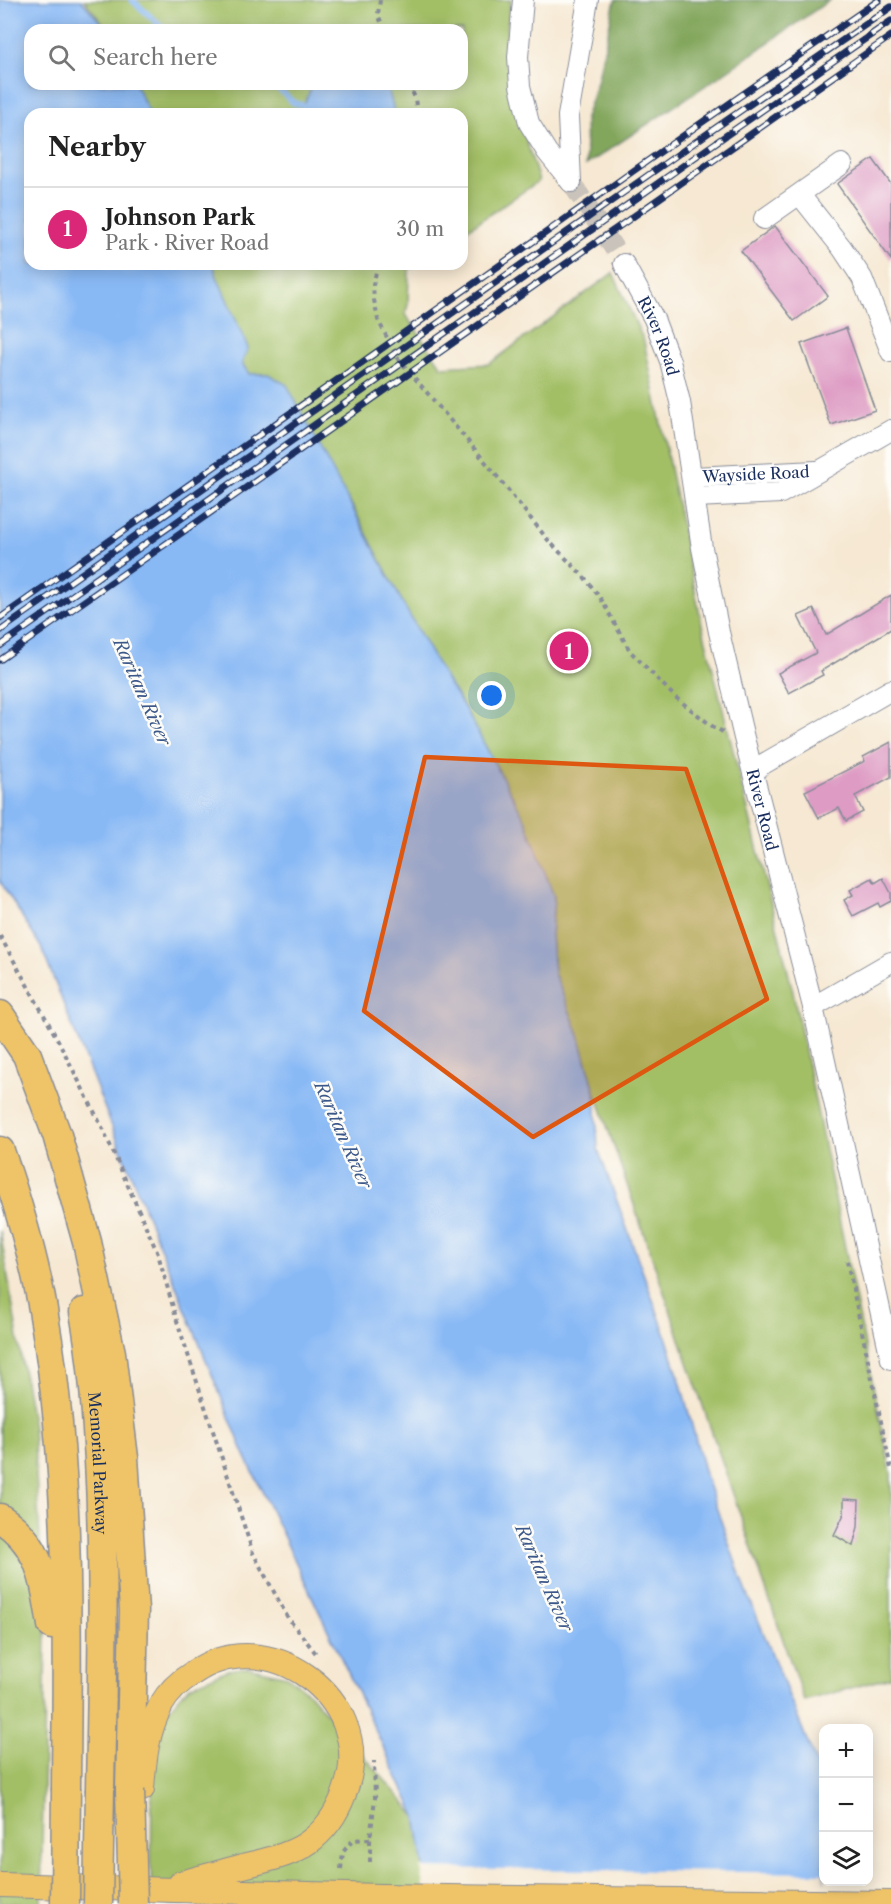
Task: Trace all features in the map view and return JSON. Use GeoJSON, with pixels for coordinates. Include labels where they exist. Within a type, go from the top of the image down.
{"type":"FeatureCollection","features":[{"type":"Feature","properties":{"kind":"highway"},"geometry":{"type":"LineString","coordinates":[[0,1015],[27,1055],[57,1135],[87,1242],[111,1353],[124,1458],[134,1610],[136,1791],[144,1897]]}},
{"type":"Feature","properties":{"kind":"highway","name":"Memorial Parkway"},"geometry":{"type":"LineString","coordinates":[[0,1035],[34,1121],[57,1191],[74,1258],[87,1330],[97,1426],[103,1553],[104,1627],[98,1904]]}},
{"type":"Feature","properties":{"kind":"highway"},"geometry":{"type":"LineString","coordinates":[[0,1151],[26,1233],[37,1279],[55,1394],[62,1474],[65,1560],[65,1904]]}},
{"type":"Feature","properties":{"kind":"highway"},"geometry":{"type":"LineString","coordinates":[[0,1518],[20,1533],[41,1567],[66,1708]]}},
{"type":"Feature","properties":{"kind":"main road"},"geometry":{"type":"LineString","coordinates":[[136,1791],[147,1746],[161,1706],[178,1683],[202,1666],[216,1661],[248,1656],[273,1660],[297,1669],[324,1689],[343,1719],[348,1735],[351,1764],[345,1793],[332,1818],[314,1839],[286,1855],[144,1897]]}},
{"type":"Feature","properties":{"kind":"main road"},"geometry":{"type":"LineString","coordinates":[[0,1885],[144,1897],[380,1896],[891,1903]]}},
{"type":"Feature","properties":{"kind":"main road"},"geometry":{"type":"LineString","coordinates":[[347,1904],[380,1896]]}},
{"type":"Feature","properties":{"kind":"street"},"geometry":{"type":"LineString","coordinates":[[523,0],[518,57],[520,86],[529,123],[547,152],[571,182],[568,116],[588,0]]}},
{"type":"Feature","properties":{"kind":"street"},"geometry":{"type":"LineString","coordinates":[[764,219],[842,164]]}},
{"type":"Feature","properties":{"kind":"street"},"geometry":{"type":"LineString","coordinates":[[800,195],[842,248],[862,278],[891,352]]}},
{"type":"Feature","properties":{"kind":"street","name":"River Road"},"geometry":{"type":"LineString","coordinates":[[624,264],[654,319],[670,361],[680,402],[718,633],[813,1007],[891,1359]]}},
{"type":"Feature","properties":{"kind":"street","name":"Wayside Road"},"geometry":{"type":"LineString","coordinates":[[695,497],[782,493],[891,430]]}},
{"type":"Feature","properties":{"kind":"street","name":"Wayside Road"},"geometry":{"type":"LineString","coordinates":[[692,477],[821,471]]}},
{"type":"Feature","properties":{"kind":"street"},"geometry":{"type":"LineString","coordinates":[[753,770],[891,690]]}},
{"type":"Feature","properties":{"kind":"street"},"geometry":{"type":"LineString","coordinates":[[813,1007],[891,962]]}},
{"type":"Feature","properties":{"kind":"street"},"geometry":{"type":"LineString","coordinates":[[0,1872],[29,1886]]}},
{"type":"Feature","properties":{"kind":"path"},"geometry":{"type":"LineString","coordinates":[[380,0],[378,14],[382,24]]}},
{"type":"Feature","properties":{"kind":"path"},"geometry":{"type":"LineString","coordinates":[[412,90],[416,108]]}},
{"type":"Feature","properties":{"kind":"path"},"geometry":{"type":"LineString","coordinates":[[377,270],[373,285],[378,320],[397,357],[548,540],[585,578],[601,599],[630,651],[675,697],[723,732]]}},
{"type":"Feature","properties":{"kind":"path"},"geometry":{"type":"LineString","coordinates":[[0,936],[59,1042],[98,1120],[158,1254],[177,1321],[253,1553],[288,1618],[323,1662]]}},
{"type":"Feature","properties":{"kind":"path"},"geometry":{"type":"LineString","coordinates":[[847,1260],[891,1469]]}},
{"type":"Feature","properties":{"kind":"path"},"geometry":{"type":"LineString","coordinates":[[370,1862],[375,1798],[374,1758]]}},
{"type":"Feature","properties":{"kind":"path"},"geometry":{"type":"LineString","coordinates":[[341,1869],[343,1852],[353,1840],[370,1839]]}},
{"type":"Feature","properties":{"kind":"highlighted area"},"geometry":{"type":"Polygon","coordinates":[[[425,757],[686,769],[767,999],[533,1137],[364,1011],[425,757]]]}},
{"type":"Feature","properties":{"kind":"green space"},"geometry":{"type":"Polygon","coordinates":[[[84,0],[511,0],[507,32],[509,85],[539,181],[468,229],[468,108],[147,108],[138,90],[468,90],[468,24],[103,24],[84,0]]]}},
{"type":"Feature","properties":{"kind":"green space"},"geometry":{"type":"Polygon","coordinates":[[[615,0],[830,0],[586,165],[585,118],[597,82],[615,0]]]}},
{"type":"Feature","properties":{"kind":"green space"},"geometry":{"type":"Polygon","coordinates":[[[215,270],[409,270],[408,305],[405,314],[442,367],[489,364],[613,273],[644,341],[702,625],[793,992],[891,1473],[891,1677],[804,1701],[595,1091],[578,1032],[554,973],[551,935],[554,897],[526,821],[464,707],[406,609],[353,507],[268,374],[249,374],[242,363],[215,270]]]}},
{"type":"Feature","properties":{"kind":"green space"},"geometry":{"type":"Polygon","coordinates":[[[0,1230],[33,1428],[46,1633],[41,1904],[0,1904],[0,1230]]]}},
{"type":"Feature","properties":{"kind":"green space"},"geometry":{"type":"Polygon","coordinates":[[[248,1667],[287,1676],[310,1694],[416,1816],[430,1904],[151,1904],[152,1758],[165,1714],[188,1687],[227,1670],[248,1667]]]}},
{"type":"Feature","properties":{"kind":"water","name":"Raritan River"},"geometry":{"type":"Polygon","coordinates":[[[0,0],[81,0],[102,24],[24,24],[24,90],[138,90],[147,108],[24,108],[24,270],[215,270],[248,348],[242,364],[249,374],[268,374],[287,385],[406,609],[464,707],[526,821],[554,897],[551,935],[554,973],[578,1032],[595,1091],[598,1149],[665,1333],[706,1478],[740,1575],[819,1770],[819,1882],[430,1904],[416,1816],[243,1451],[41,947],[0,881],[0,0]]]}},
{"type":"Feature","properties":{"kind":"water"},"geometry":{"type":"Polygon","coordinates":[[[310,90],[387,90],[393,108],[305,108],[310,90]]]}},
{"type":"Feature","properties":{"kind":"pier"},"geometry":{"type":"Polygon","coordinates":[[[421,1868],[819,1873],[819,1886],[868,1886],[871,1904],[427,1904],[421,1868]]]}},
{"type":"Feature","properties":{"kind":"building"},"geometry":{"type":"Polygon","coordinates":[[[873,159],[891,184],[891,260],[837,184],[873,159]]]}},
{"type":"Feature","properties":{"kind":"building"},"geometry":{"type":"Polygon","coordinates":[[[775,226],[828,296],[794,321],[741,251],[775,226]]]}},
{"type":"Feature","properties":{"kind":"building"},"geometry":{"type":"Polygon","coordinates":[[[846,328],[875,410],[831,425],[801,344],[846,328]]]}},
{"type":"Feature","properties":{"kind":"building"},"geometry":{"type":"Polygon","coordinates":[[[891,595],[891,629],[821,671],[823,675],[789,693],[778,673],[816,653],[798,616],[814,609],[826,635],[891,595]]]}},
{"type":"Feature","properties":{"kind":"building"},"geometry":{"type":"Polygon","coordinates":[[[891,742],[891,777],[855,796],[863,812],[846,821],[839,808],[819,818],[805,791],[865,761],[863,757],[891,742]]]}},
{"type":"Feature","properties":{"kind":"building"},"geometry":{"type":"Polygon","coordinates":[[[872,878],[875,883],[883,878],[891,893],[891,901],[880,907],[878,903],[853,916],[844,900],[853,895],[850,890],[872,878]]]}},
{"type":"Feature","properties":{"kind":"building"},"geometry":{"type":"Polygon","coordinates":[[[844,1499],[859,1500],[858,1527],[853,1546],[834,1535],[844,1514],[844,1499]]]}},
{"type":"Feature","properties":{"kind":"waterway"},"geometry":{"type":"LineString","coordinates":[[132,0],[159,24]]}},
{"type":"Feature","properties":{"kind":"waterway"},"geometry":{"type":"LineString","coordinates":[[280,90],[294,103],[305,106]]}},
{"type":"Feature","properties":{"kind":"tunnel"},"geometry":{"type":"LineString","coordinates":[[571,182],[624,264]]}},
{"type":"Feature","properties":{"kind":"railway"},"geometry":{"type":"LineString","coordinates":[[0,618],[879,0]]}},
{"type":"Feature","properties":{"kind":"railway"},"geometry":{"type":"LineString","coordinates":[[0,631],[891,7]]}},
{"type":"Feature","properties":{"kind":"railway"},"geometry":{"type":"LineString","coordinates":[[0,646],[891,21]]}},
{"type":"Feature","properties":{"kind":"railway"},"geometry":{"type":"LineString","coordinates":[[0,660],[891,36]]}},
{"type":"Feature","properties":{"kind":"place","name":"Johnson Park"},"geometry":{"type":"Point","coordinates":[569,651]}}]}
